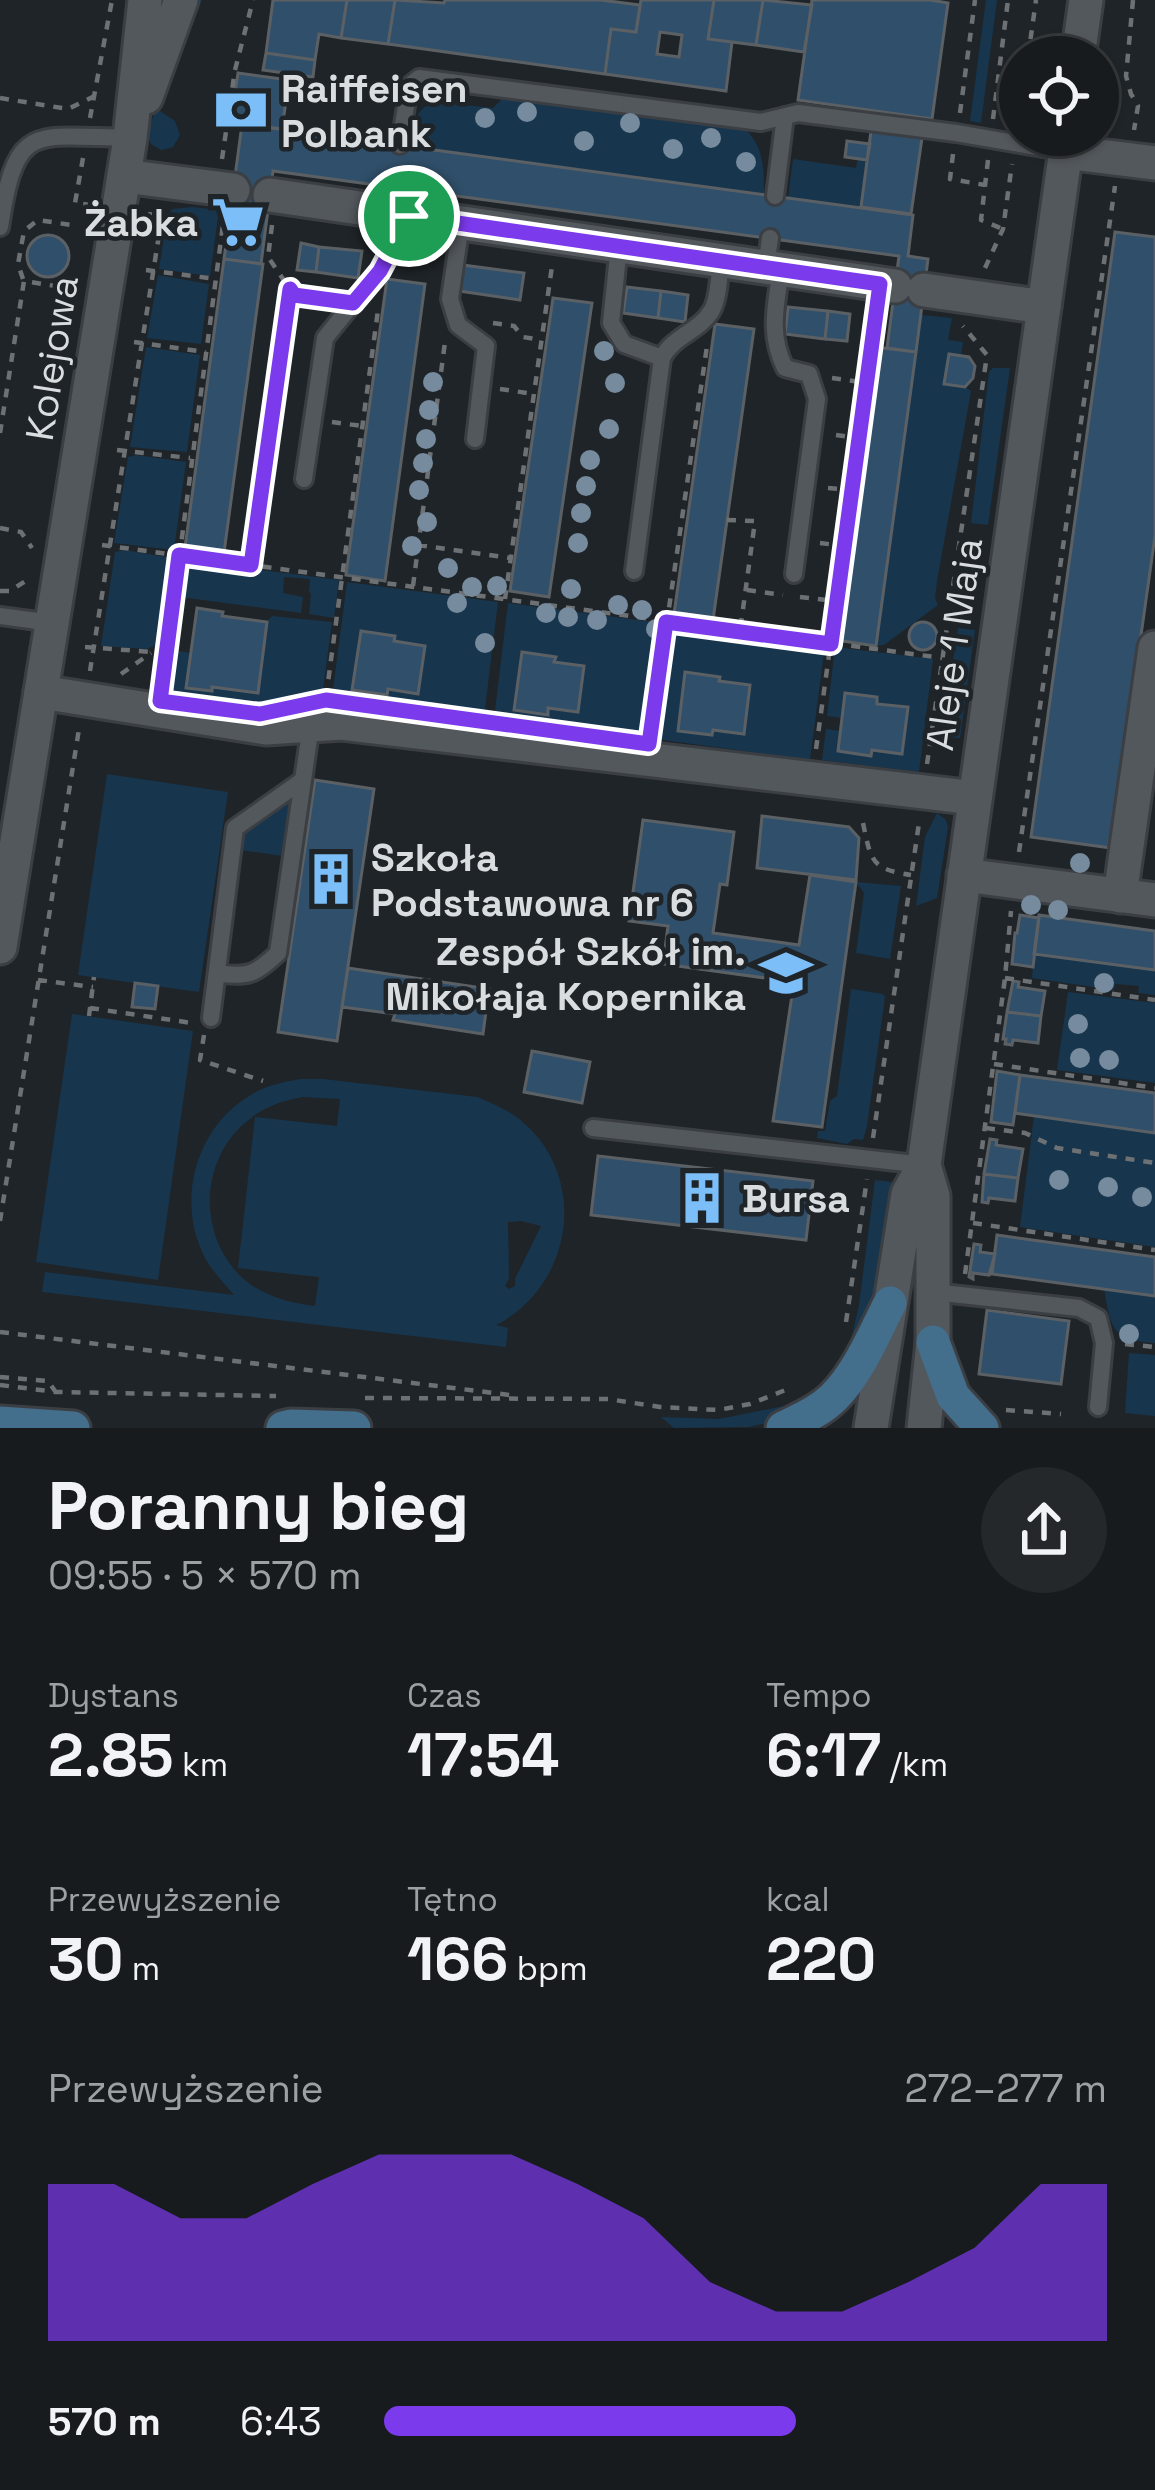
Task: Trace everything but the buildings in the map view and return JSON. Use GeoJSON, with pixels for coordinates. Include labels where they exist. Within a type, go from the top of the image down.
{"type":"FeatureCollection","features":[{"type":"Feature","properties":{"kind":"main road"},"geometry":{"type":"LineString","coordinates":[[783,1428],[833,1399],[890,1303]]}},
{"type":"Feature","properties":{"kind":"main road"},"geometry":{"type":"LineString","coordinates":[[933,1342],[953,1396],[990,1419]]}},
{"type":"Feature","properties":{"kind":"main road"},"geometry":{"type":"LineString","coordinates":[[281,1412],[291,1426],[351,1413]]}},
{"type":"Feature","properties":{"kind":"main road"},"geometry":{"type":"LineString","coordinates":[[0,1423],[73,1428]]}},
{"type":"Feature","properties":{"kind":"street","name":"Kolejowa"},"geometry":{"type":"LineString","coordinates":[[0,947],[130,138],[146,0]]}},
{"type":"Feature","properties":{"kind":"street","name":"Kolejowa"},"geometry":{"type":"LineString","coordinates":[[130,138],[181,0]]}},
{"type":"Feature","properties":{"kind":"street"},"geometry":{"type":"LineString","coordinates":[[1081,36],[1085,0]]}},
{"type":"Feature","properties":{"kind":"street","name":"Aleje 1 Maja"},"geometry":{"type":"LineString","coordinates":[[872,1428],[908,1194],[924,1165],[1065,156]]}},
{"type":"Feature","properties":{"kind":"street"},"geometry":{"type":"LineString","coordinates":[[124,176],[227,185]]}},
{"type":"Feature","properties":{"kind":"street"},"geometry":{"type":"LineString","coordinates":[[272,207],[398,209],[461,223],[721,261],[772,258],[900,287],[1044,307]]}},
{"type":"Feature","properties":{"kind":"street"},"geometry":{"type":"LineString","coordinates":[[1120,896],[1155,648]]}},
{"type":"Feature","properties":{"kind":"street"},"geometry":{"type":"LineString","coordinates":[[41,692],[266,728],[318,712],[341,723],[975,799]]}},
{"type":"Feature","properties":{"kind":"street"},"geometry":{"type":"LineString","coordinates":[[964,874],[1155,900]]}},
{"type":"Feature","properties":{"kind":"street","name":"Aleje 1 Maja"},"geometry":{"type":"LineString","coordinates":[[924,1165],[948,1294],[933,1342],[924,1428]]}},
{"type":"Feature","properties":{"kind":"lane"},"geometry":{"type":"LineString","coordinates":[[400,145],[409,86],[419,77],[761,122],[798,113],[999,137]]}},
{"type":"Feature","properties":{"kind":"lane"},"geometry":{"type":"LineString","coordinates":[[775,196],[784,116]]}},
{"type":"Feature","properties":{"kind":"lane"},"geometry":{"type":"LineString","coordinates":[[0,227],[11,170],[29,142],[62,137],[130,138]]}},
{"type":"Feature","properties":{"kind":"lane"},"geometry":{"type":"LineString","coordinates":[[304,478],[325,338],[380,271],[398,209]]}},
{"type":"Feature","properties":{"kind":"lane"},"geometry":{"type":"LineString","coordinates":[[461,223],[450,299],[458,325],[486,346],[475,440]]}},
{"type":"Feature","properties":{"kind":"lane"},"geometry":{"type":"LineString","coordinates":[[619,246],[611,323],[624,344],[662,358]]}},
{"type":"Feature","properties":{"kind":"lane"},"geometry":{"type":"LineString","coordinates":[[772,258],[775,347],[784,368],[808,374],[817,398],[794,574]]}},
{"type":"Feature","properties":{"kind":"lane"},"geometry":{"type":"LineString","coordinates":[[634,571],[662,358],[669,346],[712,309],[721,261]]}},
{"type":"Feature","properties":{"kind":"lane"},"geometry":{"type":"LineString","coordinates":[[0,616],[52,623]]}},
{"type":"Feature","properties":{"kind":"lane"},"geometry":{"type":"LineString","coordinates":[[217,973],[239,976],[259,971],[278,953],[303,779],[318,712]]}},
{"type":"Feature","properties":{"kind":"lane"},"geometry":{"type":"LineString","coordinates":[[211,1018],[236,828],[303,779]]}},
{"type":"Feature","properties":{"kind":"lane"},"geometry":{"type":"LineString","coordinates":[[593,1128],[924,1165]]}},
{"type":"Feature","properties":{"kind":"lane"},"geometry":{"type":"LineString","coordinates":[[948,1294],[1079,1308],[1098,1318],[1104,1342],[1098,1407]]}},
{"type":"Feature","properties":{"kind":"path"},"geometry":{"type":"LineString","coordinates":[[163,684],[227,185],[235,70],[253,0]]}},
{"type":"Feature","properties":{"kind":"path"},"geometry":{"type":"LineString","coordinates":[[960,113],[976,0]]}},
{"type":"Feature","properties":{"kind":"path"},"geometry":{"type":"LineString","coordinates":[[1031,36],[1036,0]]}},
{"type":"Feature","properties":{"kind":"path"},"geometry":{"type":"LineString","coordinates":[[1133,0],[1126,76],[1138,106],[1144,151]]}},
{"type":"Feature","properties":{"kind":"path"},"geometry":{"type":"LineString","coordinates":[[0,98],[68,110],[99,94]]}},
{"type":"Feature","properties":{"kind":"path"},"geometry":{"type":"LineString","coordinates":[[956,133],[950,179],[985,185]]}},
{"type":"Feature","properties":{"kind":"path"},"geometry":{"type":"LineString","coordinates":[[980,278],[1003,229],[1012,156]]}},
{"type":"Feature","properties":{"kind":"path"},"geometry":{"type":"LineString","coordinates":[[1017,861],[1115,184]]}},
{"type":"Feature","properties":{"kind":"path"},"geometry":{"type":"LineString","coordinates":[[272,207],[268,257],[294,295],[379,306],[342,577],[318,712]]}},
{"type":"Feature","properties":{"kind":"path"},"geometry":{"type":"LineString","coordinates":[[0,433],[24,281],[18,264],[23,230],[38,220],[78,226]]}},
{"type":"Feature","properties":{"kind":"path"},"geometry":{"type":"LineString","coordinates":[[505,599],[553,257]]}},
{"type":"Feature","properties":{"kind":"path"},"geometry":{"type":"LineString","coordinates":[[146,270],[215,280]]}},
{"type":"Feature","properties":{"kind":"path"},"geometry":{"type":"LineString","coordinates":[[24,281],[74,290],[70,311]]}},
{"type":"Feature","properties":{"kind":"path"},"geometry":{"type":"LineString","coordinates":[[813,766],[867,383],[900,287]]}},
{"type":"Feature","properties":{"kind":"path"},"geometry":{"type":"LineString","coordinates":[[251,565],[290,289]]}},
{"type":"Feature","properties":{"kind":"path"},"geometry":{"type":"LineString","coordinates":[[412,586],[450,299]]}},
{"type":"Feature","properties":{"kind":"path"},"geometry":{"type":"LineString","coordinates":[[649,744],[712,309]]}},
{"type":"Feature","properties":{"kind":"path"},"geometry":{"type":"LineString","coordinates":[[134,342],[206,352]]}},
{"type":"Feature","properties":{"kind":"path"},"geometry":{"type":"LineString","coordinates":[[924,782],[987,356]]}},
{"type":"Feature","properties":{"kind":"path"},"geometry":{"type":"LineString","coordinates":[[808,374],[867,383]]}},
{"type":"Feature","properties":{"kind":"path"},"geometry":{"type":"LineString","coordinates":[[482,387],[534,394]]}},
{"type":"Feature","properties":{"kind":"path"},"geometry":{"type":"LineString","coordinates":[[313,419],[362,426]]}},
{"type":"Feature","properties":{"kind":"path"},"geometry":{"type":"LineString","coordinates":[[117,450],[190,458]]}},
{"type":"Feature","properties":{"kind":"path"},"geometry":{"type":"LineString","coordinates":[[727,520],[755,521],[740,631]]}},
{"type":"Feature","properties":{"kind":"path"},"geometry":{"type":"LineString","coordinates":[[0,528],[21,532],[30,541],[35,565]]}},
{"type":"Feature","properties":{"kind":"path"},"geometry":{"type":"LineString","coordinates":[[102,545],[943,658]]}},
{"type":"Feature","properties":{"kind":"path"},"geometry":{"type":"LineString","coordinates":[[418,545],[511,558]]}},
{"type":"Feature","properties":{"kind":"path"},"geometry":{"type":"LineString","coordinates":[[0,591],[21,586],[30,577]]}},
{"type":"Feature","properties":{"kind":"path"},"geometry":{"type":"LineString","coordinates":[[85,647],[167,649]]}},
{"type":"Feature","properties":{"kind":"path"},"geometry":{"type":"LineString","coordinates":[[115,678],[152,652]]}},
{"type":"Feature","properties":{"kind":"path"},"geometry":{"type":"LineString","coordinates":[[863,823],[871,859],[885,871],[911,875]]}},
{"type":"Feature","properties":{"kind":"path"},"geometry":{"type":"LineString","coordinates":[[844,1337],[919,825]]}},
{"type":"Feature","properties":{"kind":"path"},"geometry":{"type":"LineString","coordinates":[[948,1294],[973,1223],[1011,921]]}},
{"type":"Feature","properties":{"kind":"path"},"geometry":{"type":"LineString","coordinates":[[94,977],[90,1012],[205,1025],[200,1060],[263,1081]]}},
{"type":"Feature","properties":{"kind":"path"},"geometry":{"type":"LineString","coordinates":[[1005,978],[1155,1000]]}},
{"type":"Feature","properties":{"kind":"path"},"geometry":{"type":"LineString","coordinates":[[38,980],[93,987]]}},
{"type":"Feature","properties":{"kind":"path"},"geometry":{"type":"LineString","coordinates":[[994,1064],[1155,1088]]}},
{"type":"Feature","properties":{"kind":"path"},"geometry":{"type":"LineString","coordinates":[[986,1128],[1025,1133],[1057,1148],[1155,1163]]}},
{"type":"Feature","properties":{"kind":"path"},"geometry":{"type":"LineString","coordinates":[[973,1223],[1155,1250]]}},
{"type":"Feature","properties":{"kind":"path"},"geometry":{"type":"LineString","coordinates":[[0,1333],[544,1399]]}},
{"type":"Feature","properties":{"kind":"path"},"geometry":{"type":"LineString","coordinates":[[1104,1342],[1155,1347]]}},
{"type":"Feature","properties":{"kind":"path"},"geometry":{"type":"LineString","coordinates":[[0,1381],[56,1392],[281,1412]]}},
{"type":"Feature","properties":{"kind":"path"},"geometry":{"type":"LineString","coordinates":[[351,1413],[544,1399],[608,1399],[718,1410],[793,1388]]}},
{"type":"Feature","properties":{"kind":"path"},"geometry":{"type":"LineString","coordinates":[[990,1419],[1060,1414]]}},
{"type":"Feature","properties":{"kind":"shaded area"},"geometry":{"type":"Polygon","coordinates":[[[196,0],[202,0],[160,111],[175,121],[180,135],[173,147],[161,150],[151,144],[147,133],[196,0]]]}},
{"type":"Feature","properties":{"kind":"shaded area"},"geometry":{"type":"Polygon","coordinates":[[[986,0],[997,0],[981,123],[970,121],[986,0]]]}},
{"type":"Feature","properties":{"kind":"shaded area"},"geometry":{"type":"Polygon","coordinates":[[[507,94],[742,125],[761,157],[764,194],[411,146],[413,126],[427,105],[493,108],[507,94]]]}},
{"type":"Feature","properties":{"kind":"shaded area"},"geometry":{"type":"Polygon","coordinates":[[[793,159],[856,168],[858,159],[867,160],[861,207],[788,198],[793,159]]]}},
{"type":"Feature","properties":{"kind":"shaded area"},"geometry":{"type":"Polygon","coordinates":[[[172,209],[219,210],[210,276],[159,269],[172,209]]]}},
{"type":"Feature","properties":{"kind":"shaded area"},"geometry":{"type":"Polygon","coordinates":[[[158,275],[209,284],[201,344],[147,338],[158,275]]]}},
{"type":"Feature","properties":{"kind":"shaded area"},"geometry":{"type":"Polygon","coordinates":[[[921,315],[952,318],[948,340],[963,342],[961,356],[949,354],[944,383],[971,391],[937,581],[938,605],[876,646],[921,315]]]}},
{"type":"Feature","properties":{"kind":"shaded area"},"geometry":{"type":"Polygon","coordinates":[[[146,347],[200,355],[187,452],[130,447],[146,347]]]}},
{"type":"Feature","properties":{"kind":"shaded area"},"geometry":{"type":"Polygon","coordinates":[[[993,368],[1010,368],[988,525],[971,523],[993,368]]]}},
{"type":"Feature","properties":{"kind":"shaded area"},"geometry":{"type":"Polygon","coordinates":[[[128,457],[186,462],[174,550],[114,543],[128,457]]]}},
{"type":"Feature","properties":{"kind":"shaded area"},"geometry":{"type":"Polygon","coordinates":[[[115,552],[173,558],[164,642],[147,649],[101,646],[115,552]]]}},
{"type":"Feature","properties":{"kind":"shaded area"},"geometry":{"type":"Polygon","coordinates":[[[184,560],[339,580],[334,618],[309,614],[310,579],[284,577],[283,593],[303,597],[301,613],[180,597],[184,560]]]}},
{"type":"Feature","properties":{"kind":"shaded area"},"geometry":{"type":"Polygon","coordinates":[[[347,582],[498,602],[484,717],[332,697],[347,582]]]}},
{"type":"Feature","properties":{"kind":"shaded area"},"geometry":{"type":"Polygon","coordinates":[[[508,603],[661,623],[646,738],[494,719],[508,603]]]}},
{"type":"Feature","properties":{"kind":"shaded area"},"geometry":{"type":"Polygon","coordinates":[[[272,616],[332,622],[322,697],[261,710],[165,698],[171,650],[191,653],[187,688],[257,693],[267,622],[272,616]]]}},
{"type":"Feature","properties":{"kind":"shaded area"},"geometry":{"type":"Polygon","coordinates":[[[671,624],[825,645],[810,760],[656,739],[671,624]]]}},
{"type":"Feature","properties":{"kind":"shaded area"},"geometry":{"type":"Polygon","coordinates":[[[958,628],[975,630],[960,738],[941,737],[958,628]]]}},
{"type":"Feature","properties":{"kind":"shaded area"},"geometry":{"type":"Polygon","coordinates":[[[835,647],[933,659],[919,772],[822,760],[826,729],[841,731],[839,751],[901,754],[907,707],[877,704],[876,697],[846,693],[842,718],[827,716],[835,647]]]}},
{"type":"Feature","properties":{"kind":"shaded area"},"geometry":{"type":"Polygon","coordinates":[[[107,774],[228,792],[199,992],[78,975],[107,774]]]}},
{"type":"Feature","properties":{"kind":"shaded area"},"geometry":{"type":"Polygon","coordinates":[[[287,801],[283,856],[241,850],[243,832],[287,801]]]}},
{"type":"Feature","properties":{"kind":"shaded area"},"geometry":{"type":"Polygon","coordinates":[[[937,813],[948,827],[937,898],[916,906],[925,837],[937,813]]]}},
{"type":"Feature","properties":{"kind":"shaded area"},"geometry":{"type":"Polygon","coordinates":[[[856,882],[901,886],[890,959],[856,953],[864,893],[856,882]]]}},
{"type":"Feature","properties":{"kind":"shaded area"},"geometry":{"type":"Polygon","coordinates":[[[1034,954],[1155,970],[1155,995],[1138,993],[1139,986],[1115,984],[1114,990],[1032,978],[1034,954]]]}},
{"type":"Feature","properties":{"kind":"shaded area"},"geometry":{"type":"Polygon","coordinates":[[[851,989],[885,997],[867,1126],[863,1140],[847,1144],[817,1138],[818,1131],[825,1131],[830,1101],[837,1096],[851,989]]]}},
{"type":"Feature","properties":{"kind":"shaded area"},"geometry":{"type":"Polygon","coordinates":[[[1068,992],[1155,1003],[1155,1083],[1057,1070],[1068,992]]]}},
{"type":"Feature","properties":{"kind":"shaded area"},"geometry":{"type":"Polygon","coordinates":[[[72,1014],[193,1031],[158,1280],[36,1262],[72,1014]]]}},
{"type":"Feature","properties":{"kind":"shaded area"},"geometry":{"type":"Polygon","coordinates":[[[300,1079],[477,1097],[514,1115],[542,1142],[556,1169],[563,1228],[556,1257],[542,1284],[522,1307],[496,1325],[508,1328],[506,1347],[42,1292],[45,1272],[234,1295],[208,1263],[196,1236],[192,1189],[196,1166],[205,1144],[234,1107],[260,1090],[300,1079]],[[302,1097],[263,1110],[234,1134],[221,1154],[210,1198],[218,1243],[246,1281],[279,1298],[315,1306],[319,1277],[238,1268],[255,1117],[337,1126],[340,1099],[302,1097]],[[508,1222],[509,1278],[505,1286],[509,1289],[515,1286],[541,1226],[508,1222]]]}},
{"type":"Feature","properties":{"kind":"shaded area"},"geometry":{"type":"Polygon","coordinates":[[[1034,1116],[1155,1133],[1155,1247],[1020,1227],[1034,1116]]]}},
{"type":"Feature","properties":{"kind":"shaded area"},"geometry":{"type":"Polygon","coordinates":[[[875,1180],[892,1182],[876,1284],[855,1346],[835,1381],[829,1377],[851,1340],[859,1305],[875,1180]]]}},
{"type":"Feature","properties":{"kind":"shaded area"},"geometry":{"type":"Polygon","coordinates":[[[1104,1289],[1155,1296],[1155,1343],[1130,1339],[1116,1330],[1104,1289]]]}},
{"type":"Feature","properties":{"kind":"shaded area"},"geometry":{"type":"Polygon","coordinates":[[[1129,1353],[1155,1355],[1155,1416],[1125,1413],[1129,1353]]]}},
{"type":"Feature","properties":{"kind":"shaded area"},"geometry":{"type":"Polygon","coordinates":[[[814,1400],[782,1420],[748,1427],[674,1428],[661,1417],[719,1419],[814,1400]]]}},
{"type":"Feature","properties":{"kind":"place","name":"Raiffeisen Polbank"},"geometry":{"type":"Point","coordinates":[241,110]}},
{"type":"Feature","properties":{"kind":"place","name":"Żabka"},"geometry":{"type":"Point","coordinates":[238,222]}},
{"type":"Feature","properties":{"kind":"place","name":"Szkoła Podstawowa nr 6"},"geometry":{"type":"Point","coordinates":[331,879]}},
{"type":"Feature","properties":{"kind":"place","name":"Zespół Szkół im. Mikołaja Kopernika"},"geometry":{"type":"Point","coordinates":[786,973]}},
{"type":"Feature","properties":{"kind":"place","name":"Bursa"},"geometry":{"type":"Point","coordinates":[702,1198]}},
{"type":"Feature","properties":{"kind":"route"},"geometry":{"type":"LineString","coordinates":[[409,216],[880,284],[831,644],[666,622],[649,744],[326,700],[260,714],[160,701],[179,555],[251,565],[290,289],[294,295],[353,303],[380,271],[409,216]]}}]}
